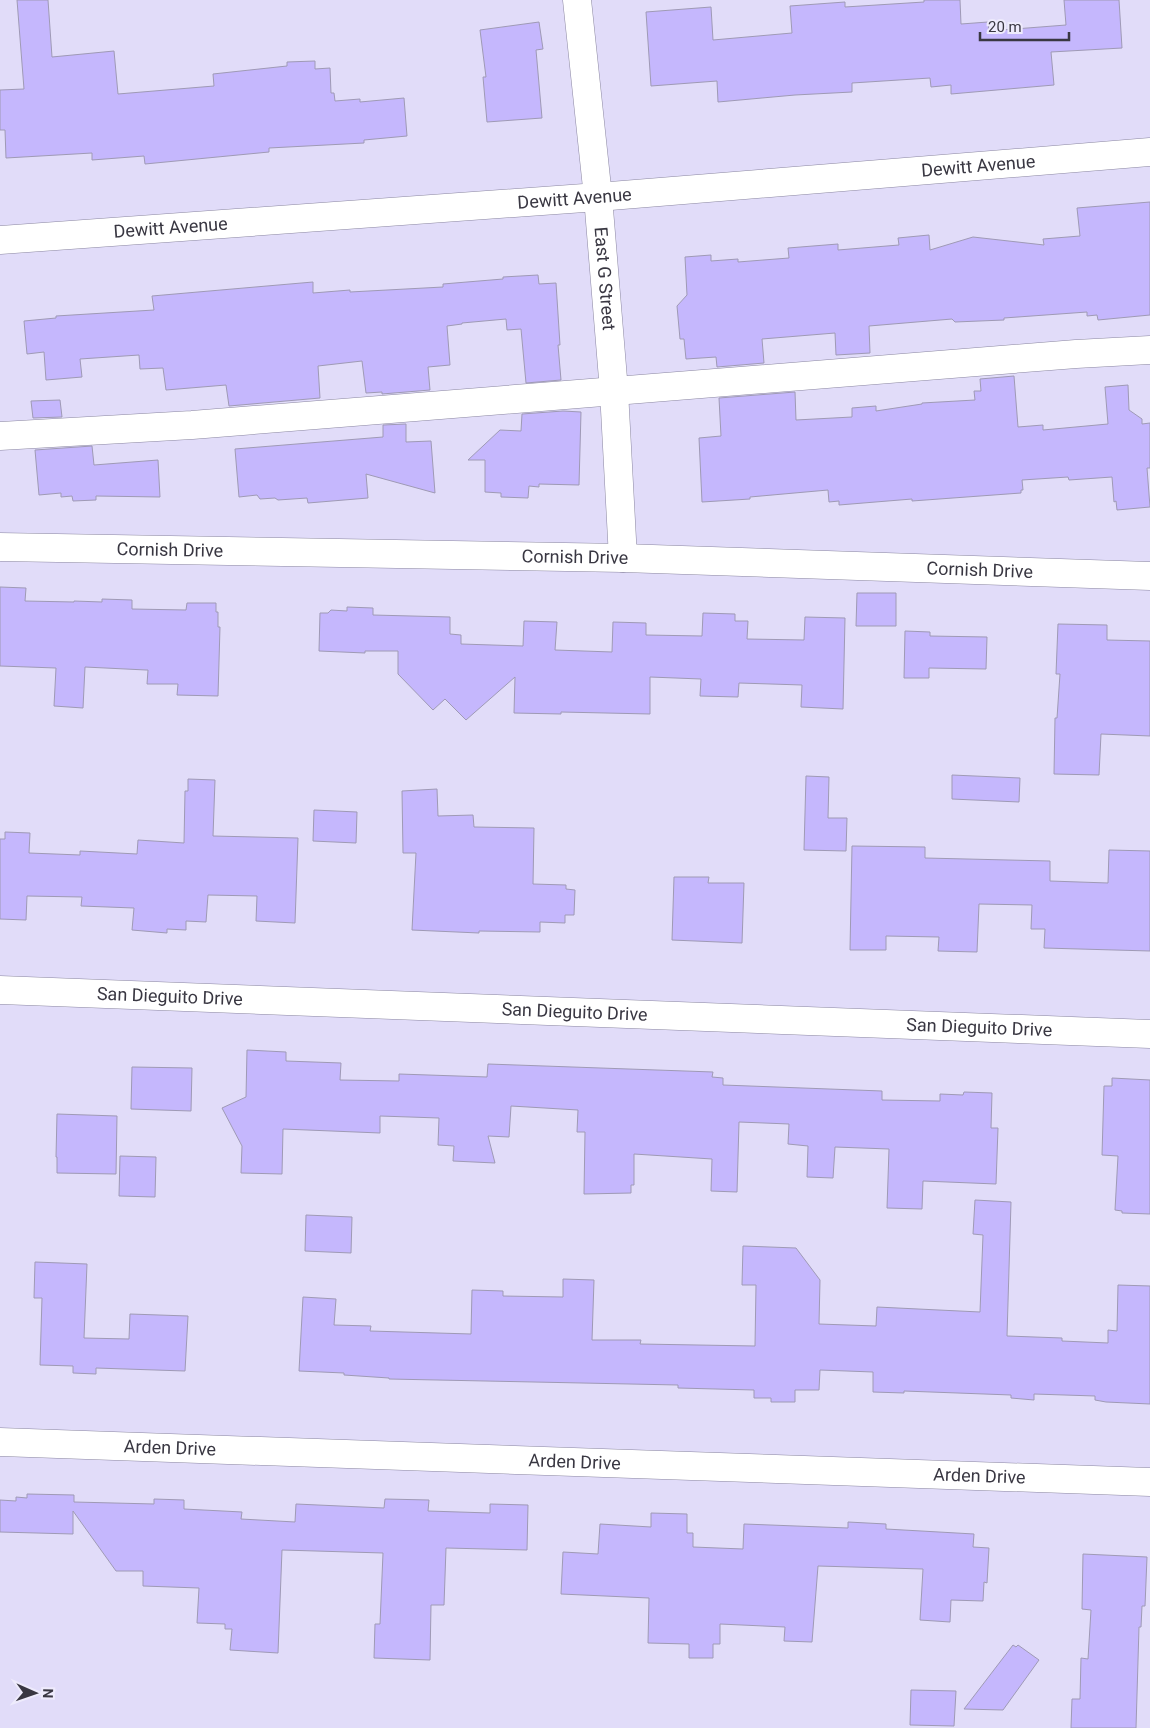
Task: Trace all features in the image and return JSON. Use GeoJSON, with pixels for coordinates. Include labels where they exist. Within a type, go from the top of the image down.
{"type":"FeatureCollection","features":[{"type":"Feature","properties":{"kind":"street","name":"East G Street"},"geometry":{"type":"LineString","coordinates":[[577,0],[598,197],[614,391],[623,558]]}},
{"type":"Feature","properties":{"kind":"street","name":"Dewitt Avenue"},"geometry":{"type":"LineString","coordinates":[[0,240],[598,197],[1150,152]]}},
{"type":"Feature","properties":{"kind":"street"},"geometry":{"type":"LineString","coordinates":[[0,436],[192,425],[1066,355],[1150,350]]}},
{"type":"Feature","properties":{"kind":"street","name":"Cornish Drive"},"geometry":{"type":"LineString","coordinates":[[0,547],[623,558],[1150,576]]}},
{"type":"Feature","properties":{"kind":"street","name":"San Dieguito Drive"},"geometry":{"type":"LineString","coordinates":[[0,990],[1150,1034]]}},
{"type":"Feature","properties":{"kind":"street","name":"Arden Drive"},"geometry":{"type":"LineString","coordinates":[[0,1442],[1150,1482]]}},
{"type":"Feature","properties":{"kind":"building"},"geometry":{"type":"Polygon","coordinates":[[[17,0],[48,0],[52,57],[114,51],[118,94],[214,86],[213,74],[287,66],[287,62],[315,61],[315,69],[330,68],[331,93],[334,93],[335,101],[360,99],[360,102],[404,98],[407,136],[364,140],[364,143],[269,148],[269,152],[145,164],[144,156],[92,160],[92,153],[6,158],[5,130],[0,130],[0,90],[24,89],[17,0]]]}},
{"type":"Feature","properties":{"kind":"building"},"geometry":{"type":"Polygon","coordinates":[[[924,0],[960,0],[961,24],[988,22],[989,31],[1066,25],[1064,0],[1119,0],[1122,48],[1051,52],[1054,85],[951,94],[951,85],[931,87],[930,78],[852,83],[852,92],[718,102],[717,81],[651,86],[646,12],[711,7],[713,40],[792,33],[790,6],[845,2],[845,7],[924,2],[924,0]]]}},
{"type":"Feature","properties":{"kind":"building"},"geometry":{"type":"Polygon","coordinates":[[[539,22],[543,49],[536,50],[542,118],[487,122],[483,77],[486,77],[480,30],[539,22]]]}},
{"type":"Feature","properties":{"kind":"building"},"geometry":{"type":"Polygon","coordinates":[[[1150,202],[1150,315],[1098,320],[1097,315],[1087,316],[1087,312],[1004,318],[1004,320],[955,322],[952,319],[869,326],[870,353],[836,355],[835,333],[762,339],[764,363],[717,367],[716,357],[686,359],[684,339],[680,339],[677,306],[687,295],[685,257],[711,255],[711,261],[738,259],[738,262],[789,258],[788,248],[838,244],[838,250],[899,245],[898,238],[929,235],[930,250],[973,237],[1044,245],[1043,239],[1080,236],[1077,208],[1150,202]]]}},
{"type":"Feature","properties":{"kind":"building"},"geometry":{"type":"Polygon","coordinates":[[[538,275],[539,284],[556,283],[561,380],[526,383],[521,329],[507,330],[506,319],[447,326],[450,365],[428,367],[430,390],[382,394],[382,392],[366,393],[362,361],[318,366],[320,398],[229,406],[226,385],[166,390],[163,368],[140,369],[139,355],[80,359],[82,377],[46,380],[44,352],[27,354],[24,321],[56,318],[56,316],[154,310],[152,296],[313,282],[313,293],[443,287],[443,284],[538,275]]]}},
{"type":"Feature","properties":{"kind":"building"},"geometry":{"type":"Polygon","coordinates":[[[1014,376],[1018,427],[1043,425],[1043,430],[1108,424],[1105,387],[1128,385],[1129,410],[1142,419],[1142,424],[1150,423],[1150,468],[1147,468],[1150,507],[1117,510],[1116,501],[1114,502],[1112,477],[1069,480],[1068,477],[1022,480],[1023,490],[1021,490],[1021,493],[912,501],[912,499],[839,505],[839,501],[829,502],[828,490],[750,497],[750,499],[702,502],[699,438],[721,436],[719,398],[795,392],[796,420],[852,417],[852,408],[876,406],[876,411],[922,403],[975,400],[974,391],[981,391],[980,379],[1014,376]]]}},
{"type":"Feature","properties":{"kind":"building"},"geometry":{"type":"Polygon","coordinates":[[[60,400],[62,417],[33,418],[31,401],[60,400]]]}},
{"type":"Feature","properties":{"kind":"building"},"geometry":{"type":"Polygon","coordinates":[[[563,411],[581,412],[579,485],[539,484],[539,487],[529,486],[528,498],[501,497],[501,493],[485,492],[485,460],[468,460],[500,430],[521,431],[522,414],[563,411]]]}},
{"type":"Feature","properties":{"kind":"building"},"geometry":{"type":"Polygon","coordinates":[[[406,424],[406,442],[431,441],[435,493],[366,474],[368,498],[308,503],[307,498],[278,500],[275,498],[260,499],[257,495],[239,497],[235,449],[383,437],[383,425],[406,424]]]}},
{"type":"Feature","properties":{"kind":"building"},"geometry":{"type":"Polygon","coordinates":[[[92,446],[94,465],[158,460],[160,497],[96,496],[96,500],[73,501],[72,496],[61,497],[61,493],[39,495],[35,450],[92,446]]]}},
{"type":"Feature","properties":{"kind":"building"},"geometry":{"type":"Polygon","coordinates":[[[0,587],[26,588],[25,601],[102,602],[102,599],[132,600],[132,609],[186,610],[187,603],[216,603],[218,627],[220,627],[218,696],[177,695],[178,684],[147,684],[148,670],[85,667],[83,708],[54,706],[56,668],[0,666],[0,587]]]}},
{"type":"Feature","properties":{"kind":"building"},"geometry":{"type":"Polygon","coordinates":[[[857,593],[896,593],[896,626],[856,626],[857,593]]]}},
{"type":"Feature","properties":{"kind":"building"},"geometry":{"type":"Polygon","coordinates":[[[347,607],[373,608],[373,615],[450,617],[450,634],[461,635],[461,644],[523,646],[524,621],[557,622],[555,650],[612,652],[613,622],[646,623],[646,635],[702,636],[703,613],[735,614],[735,621],[748,621],[747,639],[804,640],[805,617],[845,618],[843,709],[801,707],[802,685],[739,683],[738,697],[700,696],[701,679],[650,677],[650,714],[514,713],[515,677],[466,720],[445,699],[433,710],[398,674],[398,651],[365,651],[365,653],[319,651],[320,613],[328,613],[331,610],[347,611],[347,607]]]}},
{"type":"Feature","properties":{"kind":"building"},"geometry":{"type":"Polygon","coordinates":[[[1058,624],[1107,625],[1107,640],[1150,641],[1150,736],[1101,734],[1099,775],[1054,774],[1055,718],[1057,718],[1060,674],[1056,674],[1058,624]]]}},
{"type":"Feature","properties":{"kind":"building"},"geometry":{"type":"Polygon","coordinates":[[[905,631],[930,632],[930,636],[987,637],[986,669],[929,668],[929,678],[904,678],[905,631]]]}},
{"type":"Feature","properties":{"kind":"building"},"geometry":{"type":"Polygon","coordinates":[[[952,775],[1020,778],[1019,802],[952,799],[952,775]]]}},
{"type":"Feature","properties":{"kind":"building"},"geometry":{"type":"Polygon","coordinates":[[[806,776],[829,777],[828,818],[847,818],[846,851],[804,850],[806,776]]]}},
{"type":"Feature","properties":{"kind":"building"},"geometry":{"type":"Polygon","coordinates":[[[188,779],[215,780],[213,836],[298,838],[295,923],[256,921],[257,896],[208,895],[206,922],[186,921],[186,930],[167,929],[167,933],[132,930],[134,908],[81,906],[82,897],[27,896],[26,920],[0,919],[0,839],[5,839],[5,832],[30,833],[29,853],[80,855],[80,851],[137,854],[138,840],[184,843],[185,791],[188,791],[188,779]]]}},
{"type":"Feature","properties":{"kind":"building"},"geometry":{"type":"Polygon","coordinates":[[[437,789],[438,816],[473,815],[474,827],[534,828],[533,884],[566,885],[566,889],[575,890],[574,915],[565,915],[565,923],[540,922],[540,932],[479,931],[479,933],[412,930],[416,853],[403,853],[402,791],[437,789]]]}},
{"type":"Feature","properties":{"kind":"building"},"geometry":{"type":"Polygon","coordinates":[[[314,810],[357,812],[356,843],[313,841],[314,810]]]}},
{"type":"Feature","properties":{"kind":"building"},"geometry":{"type":"Polygon","coordinates":[[[852,846],[925,847],[925,858],[1050,861],[1050,881],[1108,883],[1109,850],[1150,851],[1150,951],[1044,948],[1045,929],[1031,929],[1032,905],[979,904],[977,952],[938,951],[939,937],[886,936],[886,950],[850,950],[852,846]]]}},
{"type":"Feature","properties":{"kind":"building"},"geometry":{"type":"Polygon","coordinates":[[[674,877],[709,877],[708,883],[744,883],[742,943],[672,940],[674,877]]]}},
{"type":"Feature","properties":{"kind":"building"},"geometry":{"type":"Polygon","coordinates":[[[247,1050],[286,1052],[286,1061],[341,1063],[340,1080],[399,1081],[399,1074],[487,1077],[488,1064],[713,1072],[712,1077],[723,1078],[723,1085],[882,1091],[882,1100],[940,1101],[940,1094],[963,1095],[964,1092],[992,1093],[991,1128],[998,1128],[996,1184],[923,1181],[922,1209],[887,1208],[889,1149],[835,1147],[833,1178],[807,1177],[808,1146],[788,1144],[789,1124],[739,1122],[737,1192],[711,1191],[712,1159],[634,1154],[634,1185],[631,1185],[631,1193],[584,1194],[585,1132],[577,1132],[578,1110],[511,1106],[509,1137],[488,1136],[495,1163],[453,1161],[454,1146],[438,1145],[439,1118],[380,1116],[380,1133],[283,1129],[282,1174],[241,1173],[242,1146],[222,1108],[246,1097],[247,1050]]]}},
{"type":"Feature","properties":{"kind":"building"},"geometry":{"type":"Polygon","coordinates":[[[132,1067],[192,1068],[191,1111],[131,1109],[132,1067]]]}},
{"type":"Feature","properties":{"kind":"building"},"geometry":{"type":"Polygon","coordinates":[[[1112,1078],[1150,1080],[1150,1214],[1122,1213],[1122,1211],[1115,1210],[1118,1156],[1102,1155],[1104,1086],[1112,1086],[1112,1078]]]}},
{"type":"Feature","properties":{"kind":"building"},"geometry":{"type":"Polygon","coordinates":[[[57,1114],[117,1116],[116,1174],[57,1173],[57,1114]]]}},
{"type":"Feature","properties":{"kind":"building"},"geometry":{"type":"Polygon","coordinates":[[[120,1156],[156,1157],[155,1197],[119,1196],[120,1156]]]}},
{"type":"Feature","properties":{"kind":"building"},"geometry":{"type":"Polygon","coordinates":[[[975,1200],[1011,1202],[1007,1336],[1062,1338],[1062,1341],[1108,1343],[1108,1330],[1117,1331],[1118,1285],[1150,1286],[1150,1404],[1106,1402],[1095,1400],[1095,1396],[1034,1394],[1034,1400],[1011,1398],[1011,1395],[904,1391],[904,1393],[873,1392],[873,1372],[820,1370],[819,1390],[795,1390],[795,1402],[771,1402],[771,1398],[754,1398],[754,1390],[678,1388],[678,1385],[389,1379],[344,1375],[344,1373],[299,1371],[303,1297],[336,1299],[334,1325],[371,1326],[370,1331],[471,1334],[472,1290],[503,1291],[503,1296],[563,1297],[563,1279],[594,1280],[592,1340],[641,1340],[640,1344],[755,1346],[756,1285],[742,1285],[743,1246],[796,1248],[820,1280],[819,1324],[876,1326],[877,1307],[980,1312],[983,1235],[973,1234],[975,1200]]]}},
{"type":"Feature","properties":{"kind":"building"},"geometry":{"type":"Polygon","coordinates":[[[306,1215],[352,1217],[351,1253],[305,1251],[306,1215]]]}},
{"type":"Feature","properties":{"kind":"building"},"geometry":{"type":"Polygon","coordinates":[[[35,1262],[87,1264],[84,1338],[129,1339],[130,1314],[188,1316],[185,1371],[96,1368],[96,1374],[73,1373],[73,1366],[40,1365],[42,1298],[34,1298],[35,1262]]]}},
{"type":"Feature","properties":{"kind":"building"},"geometry":{"type":"Polygon","coordinates":[[[27,1494],[74,1495],[74,1502],[154,1504],[154,1499],[184,1500],[184,1509],[242,1512],[241,1519],[295,1522],[296,1504],[384,1508],[385,1499],[429,1500],[428,1511],[490,1513],[490,1504],[528,1505],[527,1550],[446,1548],[444,1605],[431,1605],[430,1660],[374,1658],[375,1624],[380,1624],[383,1553],[282,1550],[278,1653],[230,1650],[232,1629],[225,1629],[225,1624],[197,1623],[199,1588],[143,1586],[143,1571],[116,1571],[73,1511],[73,1534],[0,1532],[0,1500],[16,1501],[16,1497],[27,1498],[27,1494]]]}},
{"type":"Feature","properties":{"kind":"building"},"geometry":{"type":"Polygon","coordinates":[[[651,1513],[687,1514],[687,1533],[693,1533],[693,1547],[743,1549],[744,1524],[848,1528],[848,1522],[886,1524],[886,1529],[974,1534],[973,1547],[989,1548],[987,1583],[984,1582],[983,1601],[951,1600],[950,1622],[920,1620],[923,1569],[818,1566],[812,1642],[784,1641],[785,1627],[720,1624],[720,1644],[713,1644],[713,1658],[689,1658],[689,1644],[648,1643],[649,1598],[561,1594],[563,1552],[598,1554],[600,1524],[651,1527],[651,1513]]]}},
{"type":"Feature","properties":{"kind":"building"},"geometry":{"type":"Polygon","coordinates":[[[1083,1554],[1147,1557],[1145,1606],[1142,1606],[1141,1627],[1139,1627],[1136,1728],[1071,1728],[1072,1699],[1080,1699],[1081,1658],[1088,1659],[1091,1610],[1082,1609],[1083,1554]]]}},
{"type":"Feature","properties":{"kind":"building"},"geometry":{"type":"Polygon","coordinates":[[[1013,1645],[1016,1647],[1018,1645],[1039,1660],[1003,1710],[964,1709],[1013,1645]]]}},
{"type":"Feature","properties":{"kind":"building"},"geometry":{"type":"Polygon","coordinates":[[[911,1690],[956,1691],[954,1726],[910,1725],[911,1690]]]}}]}
